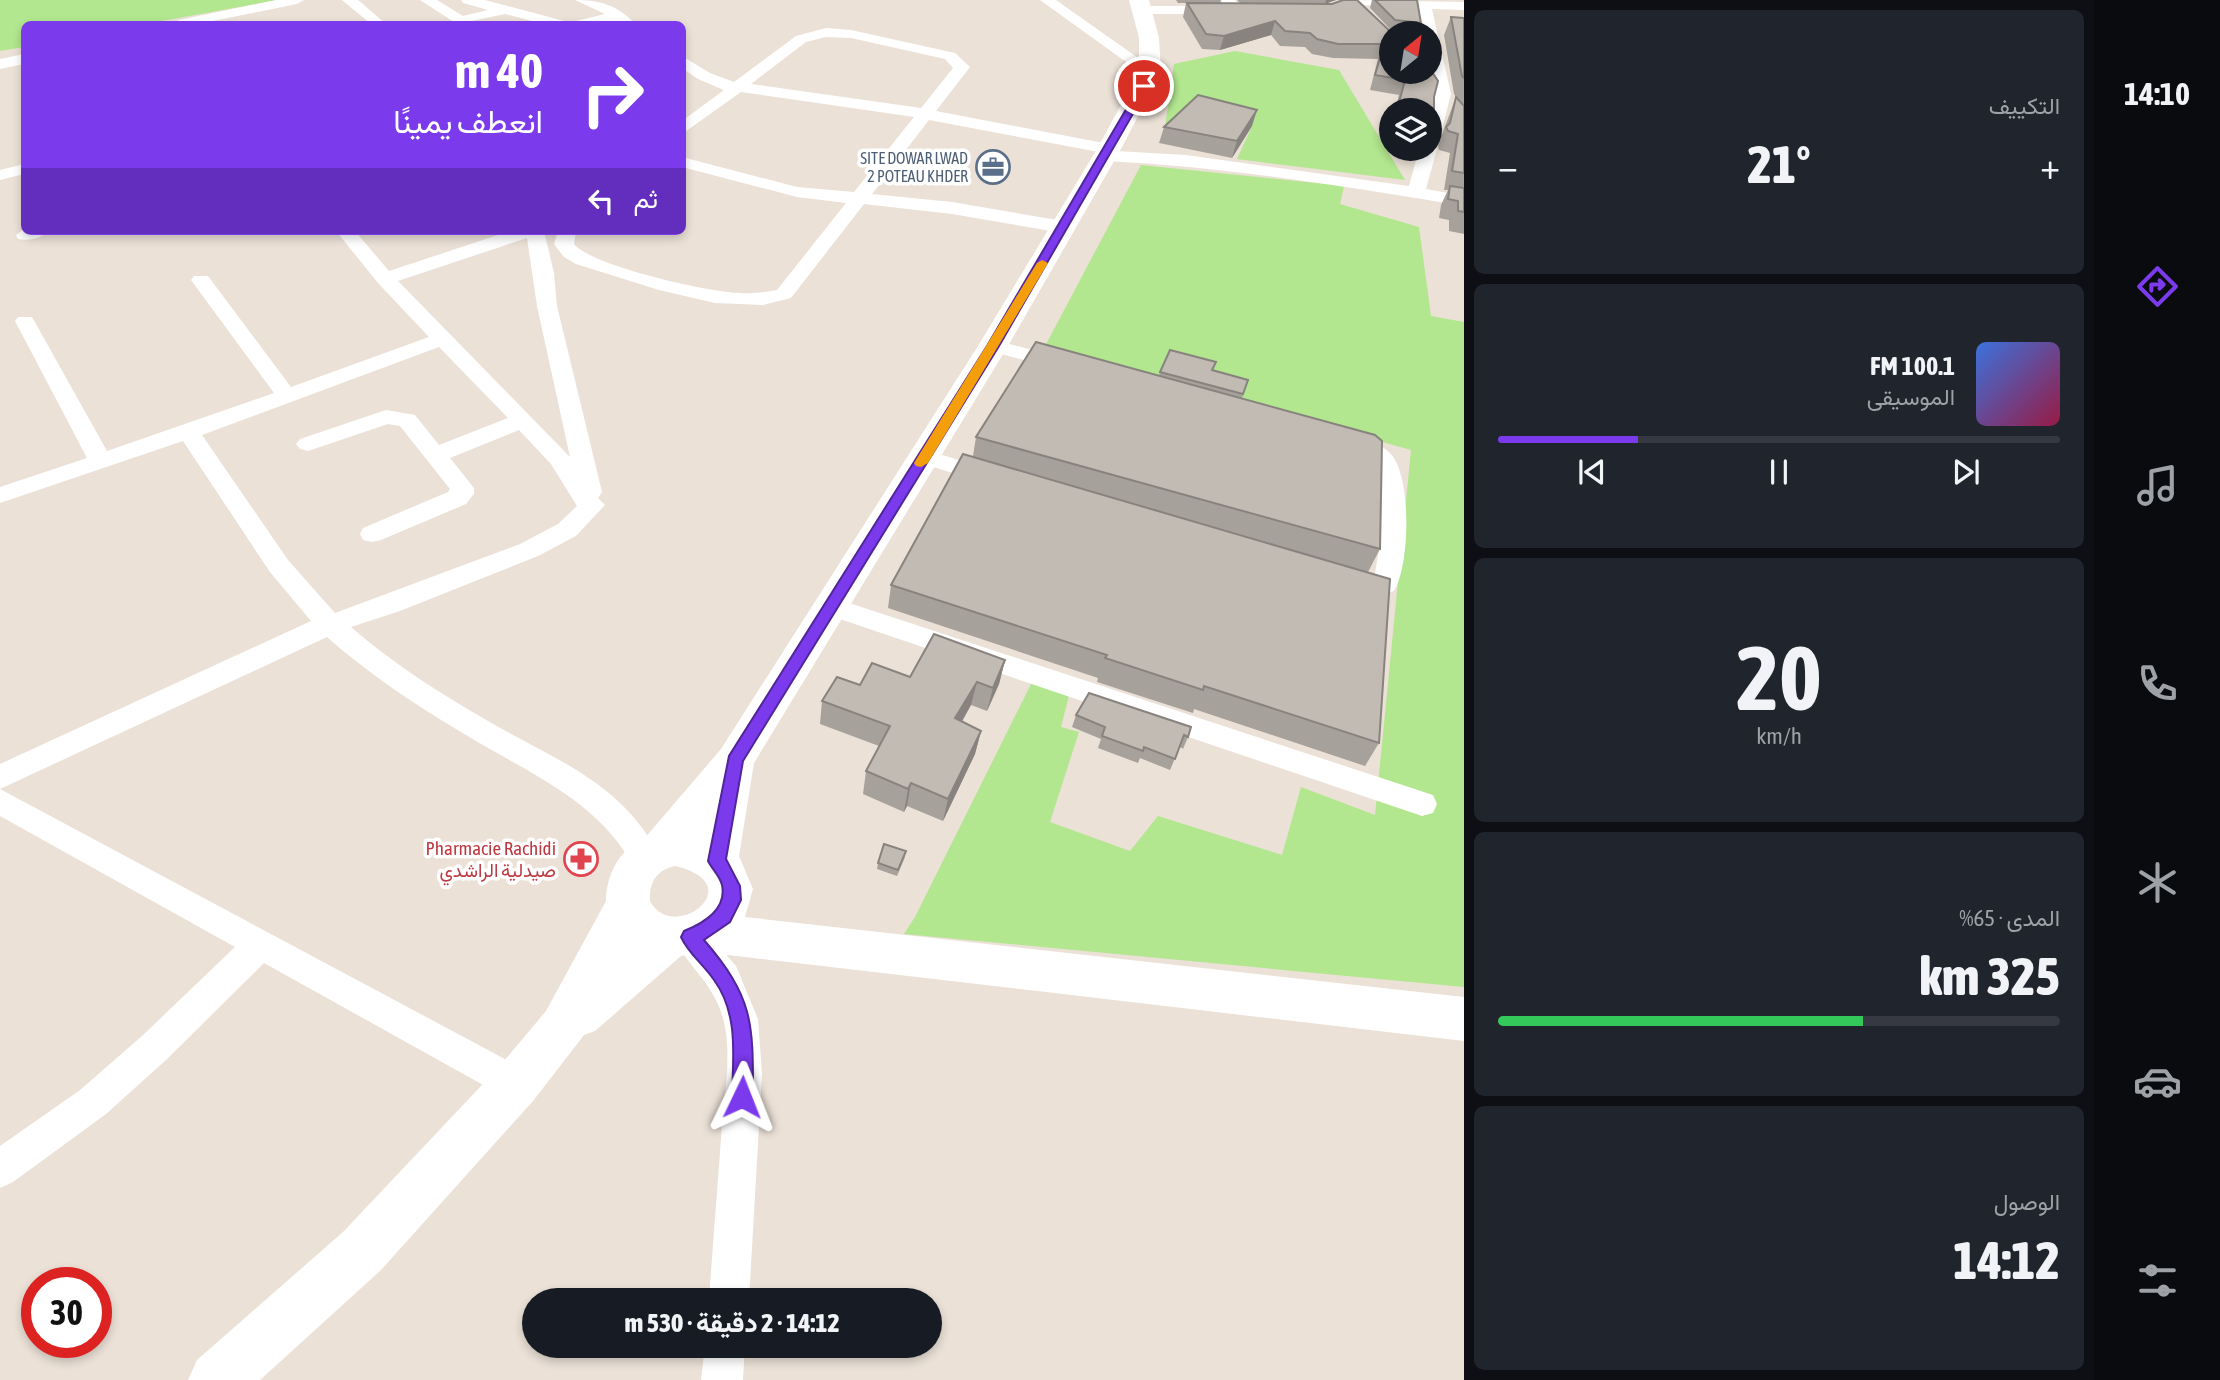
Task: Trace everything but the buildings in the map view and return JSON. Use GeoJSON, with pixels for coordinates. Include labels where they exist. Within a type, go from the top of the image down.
{"type":"FeatureCollection","features":[{"type":"Feature","properties":{"kind":"main road"},"geometry":{"type":"LineString","coordinates":[[1141,5],[1149,37],[1150,72],[1109,149],[993,346],[735,760],[653,855],[632,873],[627,888],[628,902],[635,920],[653,932],[702,913],[812,945],[1464,1018]]}},
{"type":"Feature","properties":{"kind":"main road"},"geometry":{"type":"LineString","coordinates":[[217,1380],[362,1251],[516,1084],[563,1027],[702,913],[735,760]]}},
{"type":"Feature","properties":{"kind":"main road"},"geometry":{"type":"LineString","coordinates":[[653,855],[675,848],[692,849],[702,913]]}},
{"type":"Feature","properties":{"kind":"main road"},"geometry":{"type":"LineString","coordinates":[[563,1027],[628,902]]}},
{"type":"Feature","properties":{"kind":"street"},"geometry":{"type":"LineString","coordinates":[[194,21],[297,0]]}},
{"type":"Feature","properties":{"kind":"street"},"geometry":{"type":"LineString","coordinates":[[349,0],[375,21]]}},
{"type":"Feature","properties":{"kind":"street"},"geometry":{"type":"LineString","coordinates":[[427,0],[461,21],[504,10]]}},
{"type":"Feature","properties":{"kind":"street"},"geometry":{"type":"LineString","coordinates":[[468,0],[547,21]]}},
{"type":"Feature","properties":{"kind":"street"},"geometry":{"type":"LineString","coordinates":[[582,0],[604,7],[623,21]]}},
{"type":"Feature","properties":{"kind":"street"},"geometry":{"type":"LineString","coordinates":[[1047,0],[1150,72]]}},
{"type":"Feature","properties":{"kind":"street"},"geometry":{"type":"LineString","coordinates":[[1351,1],[1367,18]]}},
{"type":"Feature","properties":{"kind":"street"},"geometry":{"type":"LineString","coordinates":[[1301,11],[1334,9],[1351,1],[1424,2],[1464,6]]}},
{"type":"Feature","properties":{"kind":"street"},"geometry":{"type":"LineString","coordinates":[[1424,2],[1442,98]]}},
{"type":"Feature","properties":{"kind":"street"},"geometry":{"type":"LineString","coordinates":[[1141,5],[1237,7]]}},
{"type":"Feature","properties":{"kind":"street"},"geometry":{"type":"LineString","coordinates":[[1445,5],[1464,22]]}},
{"type":"Feature","properties":{"kind":"street"},"geometry":{"type":"LineString","coordinates":[[594,21],[615,16]]}},
{"type":"Feature","properties":{"kind":"street"},"geometry":{"type":"LineString","coordinates":[[566,235],[565,244],[570,253],[581,261],[716,298],[750,301],[774,297],[790,288],[962,67],[958,61],[944,54],[843,33],[827,32],[806,36],[686,126]]}},
{"type":"Feature","properties":{"kind":"street"},"geometry":{"type":"LineString","coordinates":[[0,64],[21,60]]}},
{"type":"Feature","properties":{"kind":"street"},"geometry":{"type":"LineString","coordinates":[[686,64],[705,76],[740,87],[927,114],[1109,149],[1464,201]]}},
{"type":"Feature","properties":{"kind":"street"},"geometry":{"type":"LineString","coordinates":[[1433,84],[1460,116]]}},
{"type":"Feature","properties":{"kind":"street"},"geometry":{"type":"LineString","coordinates":[[1416,192],[1425,161]]}},
{"type":"Feature","properties":{"kind":"street"},"geometry":{"type":"LineString","coordinates":[[686,163],[797,192],[952,208],[1063,227]]}},
{"type":"Feature","properties":{"kind":"street"},"geometry":{"type":"LineString","coordinates":[[0,175],[21,170]]}},
{"type":"Feature","properties":{"kind":"street"},"geometry":{"type":"LineString","coordinates":[[348,235],[385,279],[442,339],[524,419],[560,459],[586,501],[593,505]]}},
{"type":"Feature","properties":{"kind":"street"},"geometry":{"type":"LineString","coordinates":[[385,279],[517,235]]}},
{"type":"Feature","properties":{"kind":"street"},"geometry":{"type":"LineString","coordinates":[[536,235],[544,273],[547,306],[593,505]]}},
{"type":"Feature","properties":{"kind":"street"},"geometry":{"type":"LineString","coordinates":[[201,280],[287,396]]}},
{"type":"Feature","properties":{"kind":"street"},"geometry":{"type":"LineString","coordinates":[[24,321],[102,461]]}},
{"type":"Feature","properties":{"kind":"street"},"geometry":{"type":"LineString","coordinates":[[0,495],[188,432],[442,339]]}},
{"type":"Feature","properties":{"kind":"street"},"geometry":{"type":"LineString","coordinates":[[993,346],[1084,370]]}},
{"type":"Feature","properties":{"kind":"street"},"geometry":{"type":"LineString","coordinates":[[308,444],[386,416],[407,419],[462,488],[462,494],[457,498],[372,534]]}},
{"type":"Feature","properties":{"kind":"street"},"geometry":{"type":"LineString","coordinates":[[435,455],[524,419]]}},
{"type":"Feature","properties":{"kind":"street"},"geometry":{"type":"LineString","coordinates":[[188,432],[266,546],[309,603],[330,624],[389,674],[550,769],[589,796],[628,828],[653,855]]}},
{"type":"Feature","properties":{"kind":"street"},"geometry":{"type":"LineString","coordinates":[[1326,436],[1367,448],[1383,460],[1387,466],[1392,499],[1393,553],[1385,585],[1371,587],[1338,579]]}},
{"type":"Feature","properties":{"kind":"street"},"geometry":{"type":"LineString","coordinates":[[925,457],[1018,485]]}},
{"type":"Feature","properties":{"kind":"street"},"geometry":{"type":"LineString","coordinates":[[0,777],[330,624],[391,604],[529,550],[567,530],[593,505]]}},
{"type":"Feature","properties":{"kind":"street"},"geometry":{"type":"LineString","coordinates":[[831,606],[1422,804]]}},
{"type":"Feature","properties":{"kind":"street"},"geometry":{"type":"LineString","coordinates":[[5,811],[260,944],[516,1084]]}},
{"type":"Feature","properties":{"kind":"street"},"geometry":{"type":"LineString","coordinates":[[702,913],[737,1007],[743,1036],[744,1074],[730,1288]]}},
{"type":"Feature","properties":{"kind":"street"},"geometry":{"type":"LineString","coordinates":[[0,1169],[93,1102],[154,1048],[260,944]]}},
{"type":"Feature","properties":{"kind":"street"},"geometry":{"type":"LineString","coordinates":[[722,1380],[724,1358]]}},
{"type":"Feature","properties":{"kind":"green space"},"geometry":{"type":"Polygon","coordinates":[[[0,0],[278,0],[162,21],[21,21],[21,48],[0,51],[0,0]]]}},
{"type":"Feature","properties":{"kind":"green space"},"geometry":{"type":"Polygon","coordinates":[[[1235,51],[1339,70],[1379,137],[1379,161],[1394,161],[1405,180],[1237,159],[1252,126],[1164,134],[1174,64],[1235,51]]]}},
{"type":"Feature","properties":{"kind":"green space"},"geometry":{"type":"Polygon","coordinates":[[[1141,165],[1344,186],[1340,204],[1419,227],[1431,316],[1464,322],[1464,987],[904,934],[915,917],[1032,682],[1071,687],[1061,727],[1079,732],[1050,822],[1130,851],[1158,816],[1282,855],[1301,787],[1375,815],[1411,450],[1044,348],[1141,165]]]}},
{"type":"Feature","properties":{"kind":"slow traffic"},"geometry":{"type":"LineString","coordinates":[[921,463],[1042,263]]}},
{"type":"Feature","properties":{"kind":"place","name":"SITE DOWAR LWAD 2 POTEAU KHDER"},"geometry":{"type":"Point","coordinates":[993,167]}},
{"type":"Feature","properties":{"kind":"place","name":"Pharmacie Rachidi صيدلية الراشدي"},"geometry":{"type":"Point","coordinates":[581,859]}},
{"type":"Feature","properties":{"kind":"route"},"geometry":{"type":"LineString","coordinates":[[742,1097],[744,1074],[741,1019],[724,977],[690,937],[703,932],[724,916],[732,900],[727,874],[717,861],[735,760],[993,346],[1144,86]]}}]}
